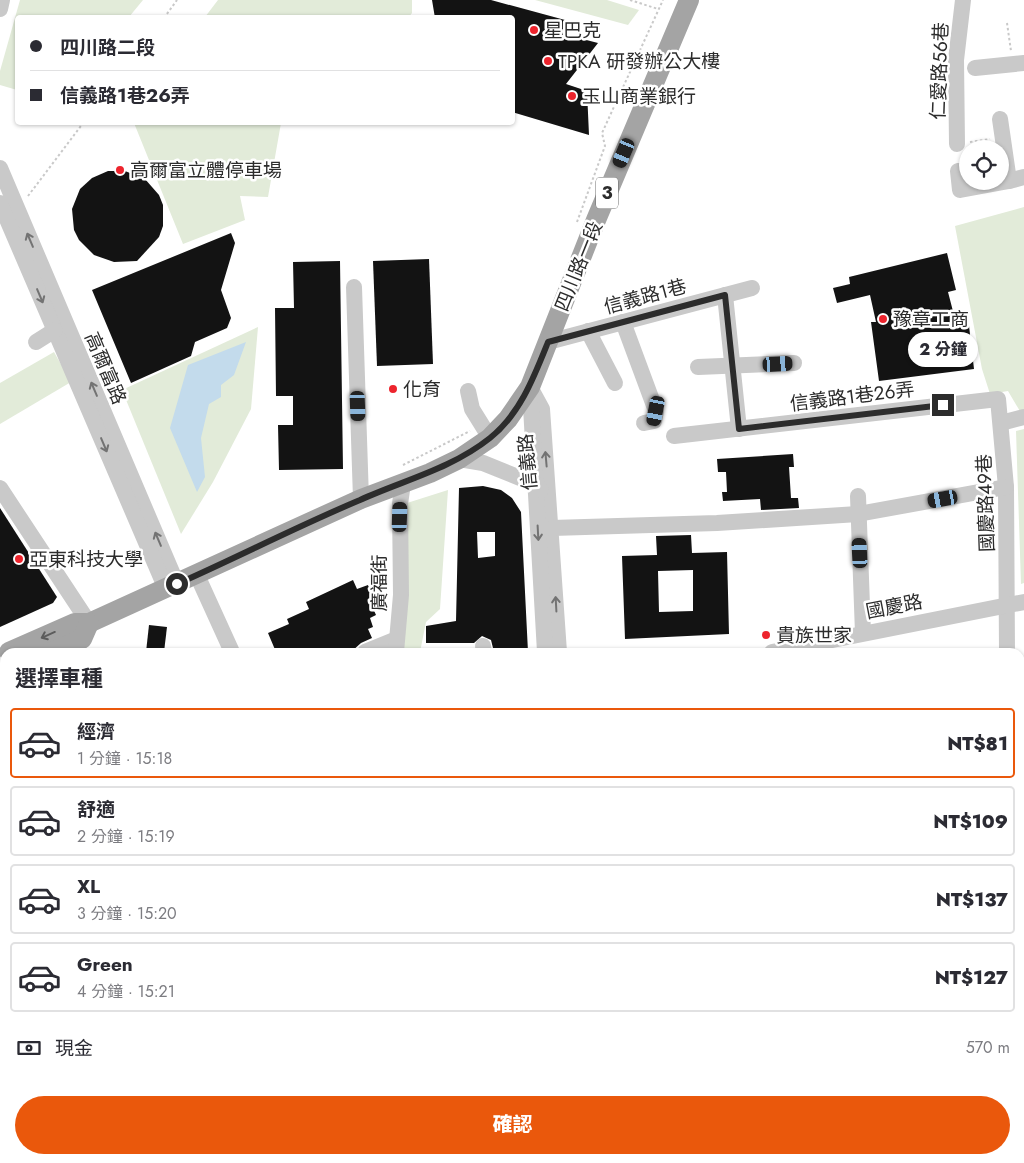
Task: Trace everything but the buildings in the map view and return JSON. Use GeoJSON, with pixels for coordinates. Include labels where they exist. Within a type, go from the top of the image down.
{"type":"FeatureCollection","features":[{"type":"Feature","properties":{"kind":"main road","name":"四川路一段"},"geometry":{"type":"LineString","coordinates":[[486,431],[508,419],[530,387],[596,220],[689,0]]}},
{"type":"Feature","properties":{"kind":"main road","name":"3"},"geometry":{"type":"LineString","coordinates":[[28,648],[74,623],[90,623],[361,499],[399,476],[430,473],[458,459],[486,431]]}},
{"type":"Feature","properties":{"kind":"main road","name":"3"},"geometry":{"type":"LineString","coordinates":[[61,648],[82,639],[90,623]]}},
{"type":"Feature","properties":{"kind":"street"},"geometry":{"type":"LineString","coordinates":[[0,9],[2,0]]}},
{"type":"Feature","properties":{"kind":"street","name":"仁愛路56巷"},"geometry":{"type":"LineString","coordinates":[[957,144],[956,60],[963,0]]}},
{"type":"Feature","properties":{"kind":"street"},"geometry":{"type":"LineString","coordinates":[[974,68],[1018,63]]}},
{"type":"Feature","properties":{"kind":"street"},"geometry":{"type":"LineString","coordinates":[[958,171],[960,190],[1016,179],[1002,137],[1000,119]]}},
{"type":"Feature","properties":{"kind":"street","name":"高爾富路"},"geometry":{"type":"LineString","coordinates":[[0,168],[171,586]]}},
{"type":"Feature","properties":{"kind":"street","name":"高爾富路"},"geometry":{"type":"LineString","coordinates":[[0,203],[55,330],[171,586]]}},
{"type":"Feature","properties":{"kind":"street"},"geometry":{"type":"LineString","coordinates":[[354,287],[361,499]]}},
{"type":"Feature","properties":{"kind":"street","name":"信義路1巷"},"geometry":{"type":"LineString","coordinates":[[548,342],[752,288]]}},
{"type":"Feature","properties":{"kind":"street"},"geometry":{"type":"LineString","coordinates":[[725,295],[739,429]]}},
{"type":"Feature","properties":{"kind":"street"},"geometry":{"type":"LineString","coordinates":[[623,322],[656,411],[654,421],[644,423]]}},
{"type":"Feature","properties":{"kind":"street"},"geometry":{"type":"LineString","coordinates":[[36,342],[55,330]]}},
{"type":"Feature","properties":{"kind":"street"},"geometry":{"type":"LineString","coordinates":[[588,331],[615,383]]}},
{"type":"Feature","properties":{"kind":"street"},"geometry":{"type":"LineString","coordinates":[[698,368],[794,363]]}},
{"type":"Feature","properties":{"kind":"street","name":"信義路"},"geometry":{"type":"LineString","coordinates":[[530,387],[545,648]]}},
{"type":"Feature","properties":{"kind":"street","name":"信義路"},"geometry":{"type":"LineString","coordinates":[[530,387],[542,409],[552,528],[559,648]]}},
{"type":"Feature","properties":{"kind":"street"},"geometry":{"type":"LineString","coordinates":[[468,391],[472,409],[486,431]]}},
{"type":"Feature","properties":{"kind":"street","name":"信義路1巷26弄"},"geometry":{"type":"LineString","coordinates":[[674,436],[998,399]]}},
{"type":"Feature","properties":{"kind":"street","name":"國慶路49巷"},"geometry":{"type":"LineString","coordinates":[[998,399],[1006,487],[1007,648]]}},
{"type":"Feature","properties":{"kind":"street"},"geometry":{"type":"LineString","coordinates":[[1001,423],[1024,417]]}},
{"type":"Feature","properties":{"kind":"street"},"geometry":{"type":"LineString","coordinates":[[458,459],[483,463],[535,484],[542,492],[550,508]]}},
{"type":"Feature","properties":{"kind":"street","name":"廣福街"},"geometry":{"type":"LineString","coordinates":[[396,646],[400,595],[399,476]]}},
{"type":"Feature","properties":{"kind":"street"},"geometry":{"type":"LineString","coordinates":[[552,528],[717,523],[858,514],[1006,487]]}},
{"type":"Feature","properties":{"kind":"street"},"geometry":{"type":"LineString","coordinates":[[0,488],[90,623]]}},
{"type":"Feature","properties":{"kind":"street"},"geometry":{"type":"LineString","coordinates":[[858,496],[864,633]]}},
{"type":"Feature","properties":{"kind":"street"},"geometry":{"type":"LineString","coordinates":[[197,575],[230,648]]}},
{"type":"Feature","properties":{"kind":"street","name":"國慶路"},"geometry":{"type":"LineString","coordinates":[[791,648],[1024,602]]}},
{"type":"Feature","properties":{"kind":"path"},"geometry":{"type":"LineString","coordinates":[[166,15],[177,0]]}},
{"type":"Feature","properties":{"kind":"path"},"geometry":{"type":"LineString","coordinates":[[630,0],[658,8]]}},
{"type":"Feature","properties":{"kind":"path"},"geometry":{"type":"LineString","coordinates":[[575,229],[606,146],[602,133],[663,0]]}},
{"type":"Feature","properties":{"kind":"path"},"geometry":{"type":"LineString","coordinates":[[1006,23],[1018,63]]}},
{"type":"Feature","properties":{"kind":"path"},"geometry":{"type":"LineString","coordinates":[[18,210],[82,125]]}},
{"type":"Feature","properties":{"kind":"path"},"geometry":{"type":"LineString","coordinates":[[957,144],[1002,137]]}},
{"type":"Feature","properties":{"kind":"path"},"geometry":{"type":"LineString","coordinates":[[399,476],[486,431]]}},
{"type":"Feature","properties":{"kind":"green space"},"geometry":{"type":"Polygon","coordinates":[[[20,0],[143,0],[131,15],[16,15],[20,0]]]}},
{"type":"Feature","properties":{"kind":"green space"},"geometry":{"type":"Polygon","coordinates":[[[218,0],[412,0],[410,15],[207,15],[218,0]]]}},
{"type":"Feature","properties":{"kind":"green space"},"geometry":{"type":"Polygon","coordinates":[[[535,0],[607,0],[639,10],[628,25],[535,0]]]}},
{"type":"Feature","properties":{"kind":"green space"},"geometry":{"type":"Polygon","coordinates":[[[15,18],[15,89],[0,85],[0,71],[15,18]]]}},
{"type":"Feature","properties":{"kind":"green space"},"geometry":{"type":"Polygon","coordinates":[[[135,125],[281,125],[268,197],[240,196],[245,220],[183,244],[135,125]]]}},
{"type":"Feature","properties":{"kind":"green space"},"geometry":{"type":"Polygon","coordinates":[[[1024,207],[1024,418],[1008,391],[990,394],[982,369],[955,226],[1024,207]]]}},
{"type":"Feature","properties":{"kind":"green space"},"geometry":{"type":"Polygon","coordinates":[[[258,327],[251,409],[213,482],[181,534],[122,390],[258,327]]]}},
{"type":"Feature","properties":{"kind":"green space"},"geometry":{"type":"Polygon","coordinates":[[[54,352],[71,382],[0,424],[0,383],[54,352]]]}},
{"type":"Feature","properties":{"kind":"green space"},"geometry":{"type":"Polygon","coordinates":[[[1024,429],[1024,583],[1021,584],[1016,431],[1024,429]]]}},
{"type":"Feature","properties":{"kind":"green space"},"geometry":{"type":"Polygon","coordinates":[[[448,490],[440,609],[426,622],[421,648],[403,648],[407,503],[448,490]]]}},
{"type":"Feature","properties":{"kind":"water"},"geometry":{"type":"Polygon","coordinates":[[[246,342],[234,375],[221,385],[221,397],[209,404],[201,438],[205,477],[197,492],[170,428],[188,365],[246,342]]]}},
{"type":"Feature","properties":{"kind":"place","name":"星巴克"},"geometry":{"type":"Point","coordinates":[534,30]}},
{"type":"Feature","properties":{"kind":"place","name":"TPKA 研發辦公大樓"},"geometry":{"type":"Point","coordinates":[548,61]}},
{"type":"Feature","properties":{"kind":"place","name":"玉山商業銀行"},"geometry":{"type":"Point","coordinates":[572,96]}},
{"type":"Feature","properties":{"kind":"place","name":"高爾富立體停車場"},"geometry":{"type":"Point","coordinates":[120,170]}},
{"type":"Feature","properties":{"kind":"place","name":"豫章工商"},"geometry":{"type":"Point","coordinates":[883,319]}},
{"type":"Feature","properties":{"kind":"place","name":"化育"},"geometry":{"type":"Point","coordinates":[393,389]}},
{"type":"Feature","properties":{"kind":"place","name":"亞東科技大學"},"geometry":{"type":"Point","coordinates":[19,559]}},
{"type":"Feature","properties":{"kind":"place","name":"貴族世家"},"geometry":{"type":"Point","coordinates":[766,635]}},
{"type":"Feature","properties":{"kind":"route"},"geometry":{"type":"LineString","coordinates":[[177,584],[361,499],[430,473],[458,459],[490,438],[508,419],[530,387],[548,342],[725,295],[739,429],[943,405]]}}]}
